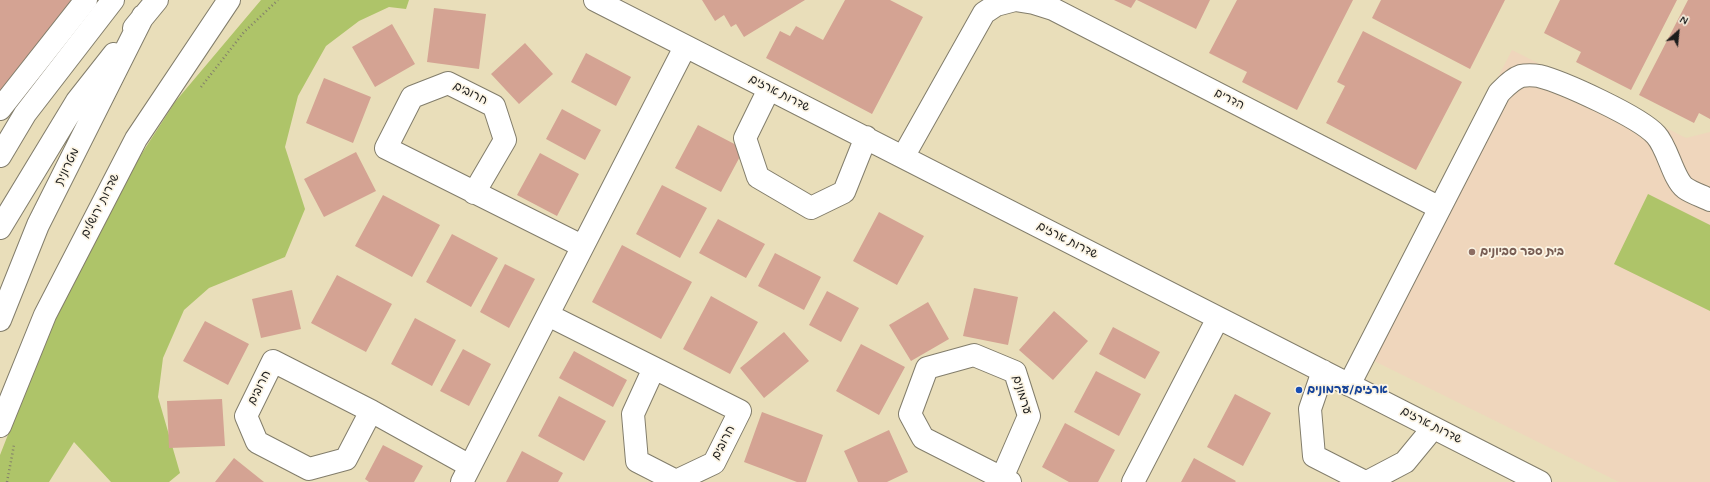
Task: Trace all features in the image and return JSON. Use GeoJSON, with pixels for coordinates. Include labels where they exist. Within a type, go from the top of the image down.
{"type":"FeatureCollection","features":[{"type":"Feature","properties":{"kind":"street"},"geometry":{"type":"LineString","coordinates":[[0,109],[86,0]]}},
{"type":"Feature","properties":{"kind":"street"},"geometry":{"type":"LineString","coordinates":[[0,156],[25,114],[113,0]]}},
{"type":"Feature","properties":{"kind":"street","name":"מטרונית"},"geometry":{"type":"LineString","coordinates":[[0,228],[76,101],[157,0]]}},
{"type":"Feature","properties":{"kind":"street","name":"שדרות ירושלים"},"geometry":{"type":"LineString","coordinates":[[0,426],[45,316],[136,139],[229,0]]}},
{"type":"Feature","properties":{"kind":"street","name":"שדרות ארזים"},"geometry":{"type":"LineString","coordinates":[[595,0],[1540,482]]}},
{"type":"Feature","properties":{"kind":"street","name":"הדרים"},"geometry":{"type":"LineString","coordinates":[[903,156],[984,13],[996,5],[1015,0],[1034,3],[1053,9],[1440,208]]}},
{"type":"Feature","properties":{"kind":"street","name":"מטרונית"},"geometry":{"type":"LineString","coordinates":[[0,320],[38,225],[143,16]]}},
{"type":"Feature","properties":{"kind":"street","name":"חרובים"},"geometry":{"type":"LineString","coordinates":[[371,411],[346,459],[309,469],[257,442],[246,416],[274,361],[371,411],[466,474],[685,47]]}},
{"type":"Feature","properties":{"kind":"street"},"geometry":{"type":"LineString","coordinates":[[1349,385],[1499,93],[1510,82],[1520,76],[1537,76],[1559,83],[1641,122],[1656,135],[1668,153],[1678,178],[1684,188],[1710,200]]}},
{"type":"Feature","properties":{"kind":"street","name":"חרובים"},"geometry":{"type":"LineString","coordinates":[[474,193],[505,140],[494,106],[448,82],[412,97],[386,148],[474,193],[582,246]]}},
{"type":"Feature","properties":{"kind":"street"},"geometry":{"type":"LineString","coordinates":[[768,89],[745,138],[758,177],[811,208],[844,192],[866,137]]}},
{"type":"Feature","properties":{"kind":"street","name":"חרובים"},"geometry":{"type":"LineString","coordinates":[[548,314],[740,411],[714,463],[676,481],[638,461],[633,414],[654,368]]}},
{"type":"Feature","properties":{"kind":"street"},"geometry":{"type":"LineString","coordinates":[[1133,482],[1218,318]]}},
{"type":"Feature","properties":{"kind":"street","name":"ערמונים"},"geometry":{"type":"LineString","coordinates":[[974,356],[1015,372],[1029,416],[1006,480],[923,438],[910,414],[927,368],[974,356]]}},
{"type":"Feature","properties":{"kind":"street"},"geometry":{"type":"LineString","coordinates":[[1323,371],[1310,409],[1314,456],[1366,482],[1405,462],[1433,428]]}},
{"type":"Feature","properties":{"kind":"path"},"geometry":{"type":"LineString","coordinates":[[197,93],[244,32],[278,0]]}},
{"type":"Feature","properties":{"kind":"path"},"geometry":{"type":"LineString","coordinates":[[7,482],[15,442]]}},
{"type":"Feature","properties":{"kind":"shaded area"},"geometry":{"type":"Polygon","coordinates":[[[1512,50],[1686,138],[1710,132],[1710,482],[1619,482],[1356,352],[1512,50]]]}},
{"type":"Feature","properties":{"kind":"green space"},"geometry":{"type":"Polygon","coordinates":[[[261,0],[409,0],[406,9],[389,7],[359,21],[326,46],[298,96],[285,147],[305,209],[285,257],[209,288],[184,310],[163,358],[158,397],[180,473],[169,482],[111,482],[74,442],[49,482],[0,482],[0,455],[57,310],[113,198],[175,102],[261,0]]]}},
{"type":"Feature","properties":{"kind":"green space"},"geometry":{"type":"Polygon","coordinates":[[[1648,194],[1710,225],[1710,311],[1614,264],[1648,194]]]}},
{"type":"Feature","properties":{"kind":"building"},"geometry":{"type":"Polygon","coordinates":[[[0,0],[85,0],[0,107],[0,0]]]}},
{"type":"Feature","properties":{"kind":"building"},"geometry":{"type":"Polygon","coordinates":[[[702,0],[805,0],[744,37],[736,24],[731,27],[724,15],[715,21],[702,0]]]}},
{"type":"Feature","properties":{"kind":"building"},"geometry":{"type":"Polygon","coordinates":[[[845,0],[890,0],[923,17],[872,114],[766,58],[780,31],[790,36],[796,26],[823,40],[845,0]]]}},
{"type":"Feature","properties":{"kind":"building"},"geometry":{"type":"Polygon","coordinates":[[[1114,0],[1136,0],[1131,8],[1114,0]]]}},
{"type":"Feature","properties":{"kind":"building"},"geometry":{"type":"Polygon","coordinates":[[[1137,0],[1210,0],[1196,29],[1137,0]]]}},
{"type":"Feature","properties":{"kind":"building"},"geometry":{"type":"Polygon","coordinates":[[[1237,0],[1353,0],[1297,110],[1242,82],[1247,72],[1209,53],[1237,0]]]}},
{"type":"Feature","properties":{"kind":"building"},"geometry":{"type":"Polygon","coordinates":[[[1381,0],[1505,0],[1470,69],[1372,18],[1381,0]]]}},
{"type":"Feature","properties":{"kind":"building"},"geometry":{"type":"Polygon","coordinates":[[[1560,0],[1677,0],[1631,90],[1576,62],[1581,52],[1544,33],[1560,0]]]}},
{"type":"Feature","properties":{"kind":"building"},"geometry":{"type":"Polygon","coordinates":[[[1688,0],[1710,0],[1710,119],[1699,113],[1694,123],[1639,95],[1688,0]]]}},
{"type":"Feature","properties":{"kind":"building"},"geometry":{"type":"Polygon","coordinates":[[[434,8],[486,14],[479,69],[427,62],[434,8]]]}},
{"type":"Feature","properties":{"kind":"building"},"geometry":{"type":"Polygon","coordinates":[[[392,24],[415,64],[375,87],[352,47],[392,24]]]}},
{"type":"Feature","properties":{"kind":"building"},"geometry":{"type":"Polygon","coordinates":[[[1363,31],[1462,82],[1416,170],[1326,123],[1345,86],[1337,82],[1363,31]]]}},
{"type":"Feature","properties":{"kind":"building"},"geometry":{"type":"Polygon","coordinates":[[[525,43],[553,74],[519,104],[491,74],[525,43]]]}},
{"type":"Feature","properties":{"kind":"building"},"geometry":{"type":"Polygon","coordinates":[[[586,53],[631,77],[616,106],[571,82],[586,53]]]}},
{"type":"Feature","properties":{"kind":"building"},"geometry":{"type":"Polygon","coordinates":[[[324,78],[371,97],[353,143],[306,123],[324,78]]]}},
{"type":"Feature","properties":{"kind":"building"},"geometry":{"type":"Polygon","coordinates":[[[562,109],[601,130],[585,160],[546,139],[562,109]]]}},
{"type":"Feature","properties":{"kind":"building"},"geometry":{"type":"Polygon","coordinates":[[[698,125],[744,149],[721,192],[675,168],[698,125]]]}},
{"type":"Feature","properties":{"kind":"building"},"geometry":{"type":"Polygon","coordinates":[[[356,152],[376,191],[324,217],[304,179],[356,152]]]}},
{"type":"Feature","properties":{"kind":"building"},"geometry":{"type":"Polygon","coordinates":[[[540,153],[579,174],[557,216],[517,195],[540,153]]]}},
{"type":"Feature","properties":{"kind":"building"},"geometry":{"type":"Polygon","coordinates":[[[662,185],[707,208],[680,258],[636,234],[662,185]]]}},
{"type":"Feature","properties":{"kind":"building"},"geometry":{"type":"Polygon","coordinates":[[[383,195],[440,225],[412,277],[355,246],[383,195]]]}},
{"type":"Feature","properties":{"kind":"building"},"geometry":{"type":"Polygon","coordinates":[[[879,212],[924,236],[897,285],[853,261],[879,212]]]}},
{"type":"Feature","properties":{"kind":"building"},"geometry":{"type":"Polygon","coordinates":[[[718,219],[765,244],[746,278],[699,253],[718,219]]]}},
{"type":"Feature","properties":{"kind":"building"},"geometry":{"type":"Polygon","coordinates":[[[452,234],[498,258],[471,307],[426,282],[452,234]]]}},
{"type":"Feature","properties":{"kind":"building"},"geometry":{"type":"Polygon","coordinates":[[[622,245],[692,282],[661,339],[592,302],[622,245]]]}},
{"type":"Feature","properties":{"kind":"building"},"geometry":{"type":"Polygon","coordinates":[[[775,253],[821,277],[804,310],[758,286],[775,253]]]}},
{"type":"Feature","properties":{"kind":"building"},"geometry":{"type":"Polygon","coordinates":[[[505,264],[535,279],[509,328],[480,312],[505,264]]]}},
{"type":"Feature","properties":{"kind":"building"},"geometry":{"type":"Polygon","coordinates":[[[337,275],[392,304],[366,352],[311,323],[337,275]]]}},
{"type":"Feature","properties":{"kind":"building"},"geometry":{"type":"Polygon","coordinates":[[[974,288],[1018,297],[1008,345],[963,336],[974,288]]]}},
{"type":"Feature","properties":{"kind":"building"},"geometry":{"type":"Polygon","coordinates":[[[292,290],[301,329],[261,338],[252,299],[292,290]]]}},
{"type":"Feature","properties":{"kind":"building"},"geometry":{"type":"Polygon","coordinates":[[[827,291],[859,308],[841,342],[809,325],[827,291]]]}},
{"type":"Feature","properties":{"kind":"building"},"geometry":{"type":"Polygon","coordinates":[[[711,296],[758,322],[730,374],[683,349],[711,296]]]}},
{"type":"Feature","properties":{"kind":"building"},"geometry":{"type":"Polygon","coordinates":[[[928,302],[949,339],[911,361],[889,325],[928,302]]]}},
{"type":"Feature","properties":{"kind":"building"},"geometry":{"type":"Polygon","coordinates":[[[1054,311],[1088,341],[1053,380],[1019,350],[1054,311]]]}},
{"type":"Feature","properties":{"kind":"building"},"geometry":{"type":"Polygon","coordinates":[[[415,318],[456,340],[432,386],[391,364],[415,318]]]}},
{"type":"Feature","properties":{"kind":"building"},"geometry":{"type":"Polygon","coordinates":[[[205,321],[249,344],[228,385],[183,361],[205,321]]]}},
{"type":"Feature","properties":{"kind":"building"},"geometry":{"type":"Polygon","coordinates":[[[1113,327],[1160,352],[1145,379],[1099,354],[1113,327]]]}},
{"type":"Feature","properties":{"kind":"building"},"geometry":{"type":"Polygon","coordinates":[[[784,332],[809,361],[764,398],[740,368],[784,332]]]}},
{"type":"Feature","properties":{"kind":"building"},"geometry":{"type":"Polygon","coordinates":[[[861,344],[905,367],[879,415],[836,391],[861,344]]]}},
{"type":"Feature","properties":{"kind":"building"},"geometry":{"type":"Polygon","coordinates":[[[463,349],[491,364],[469,406],[440,391],[463,349]]]}},
{"type":"Feature","properties":{"kind":"building"},"geometry":{"type":"Polygon","coordinates":[[[574,351],[627,380],[613,407],[559,378],[574,351]]]}},
{"type":"Feature","properties":{"kind":"building"},"geometry":{"type":"Polygon","coordinates":[[[1096,371],[1141,394],[1119,436],[1074,412],[1096,371]]]}},
{"type":"Feature","properties":{"kind":"building"},"geometry":{"type":"Polygon","coordinates":[[[1235,394],[1271,413],[1243,466],[1207,447],[1235,394]]]}},
{"type":"Feature","properties":{"kind":"building"},"geometry":{"type":"Polygon","coordinates":[[[559,396],[606,421],[584,461],[538,436],[559,396]]]}},
{"type":"Feature","properties":{"kind":"building"},"geometry":{"type":"Polygon","coordinates":[[[222,399],[225,446],[169,448],[167,401],[222,399]]]}},
{"type":"Feature","properties":{"kind":"building"},"geometry":{"type":"Polygon","coordinates":[[[762,412],[823,435],[806,482],[797,482],[744,462],[762,412]]]}},
{"type":"Feature","properties":{"kind":"building"},"geometry":{"type":"Polygon","coordinates":[[[1065,423],[1115,450],[1098,482],[1069,482],[1042,467],[1065,423]]]}},
{"type":"Feature","properties":{"kind":"building"},"geometry":{"type":"Polygon","coordinates":[[[889,430],[908,472],[887,482],[858,482],[844,451],[889,430]]]}},
{"type":"Feature","properties":{"kind":"building"},"geometry":{"type":"Polygon","coordinates":[[[383,445],[423,466],[414,482],[369,482],[365,479],[383,445]]]}},
{"type":"Feature","properties":{"kind":"building"},"geometry":{"type":"Polygon","coordinates":[[[522,451],[563,473],[558,482],[506,482],[522,451]]]}},
{"type":"Feature","properties":{"kind":"building"},"geometry":{"type":"Polygon","coordinates":[[[234,458],[264,482],[215,482],[234,458]]]}},
{"type":"Feature","properties":{"kind":"building"},"geometry":{"type":"Polygon","coordinates":[[[1194,458],[1236,481],[1181,482],[1194,458]]]}},
{"type":"Feature","properties":{"kind":"place","name":"בית ספר סביונים"},"geometry":{"type":"Point","coordinates":[1472,252]}},
{"type":"Feature","properties":{"kind":"place","name":"ארזים/ערמונים"},"geometry":{"type":"Point","coordinates":[1299,390]}}]}
